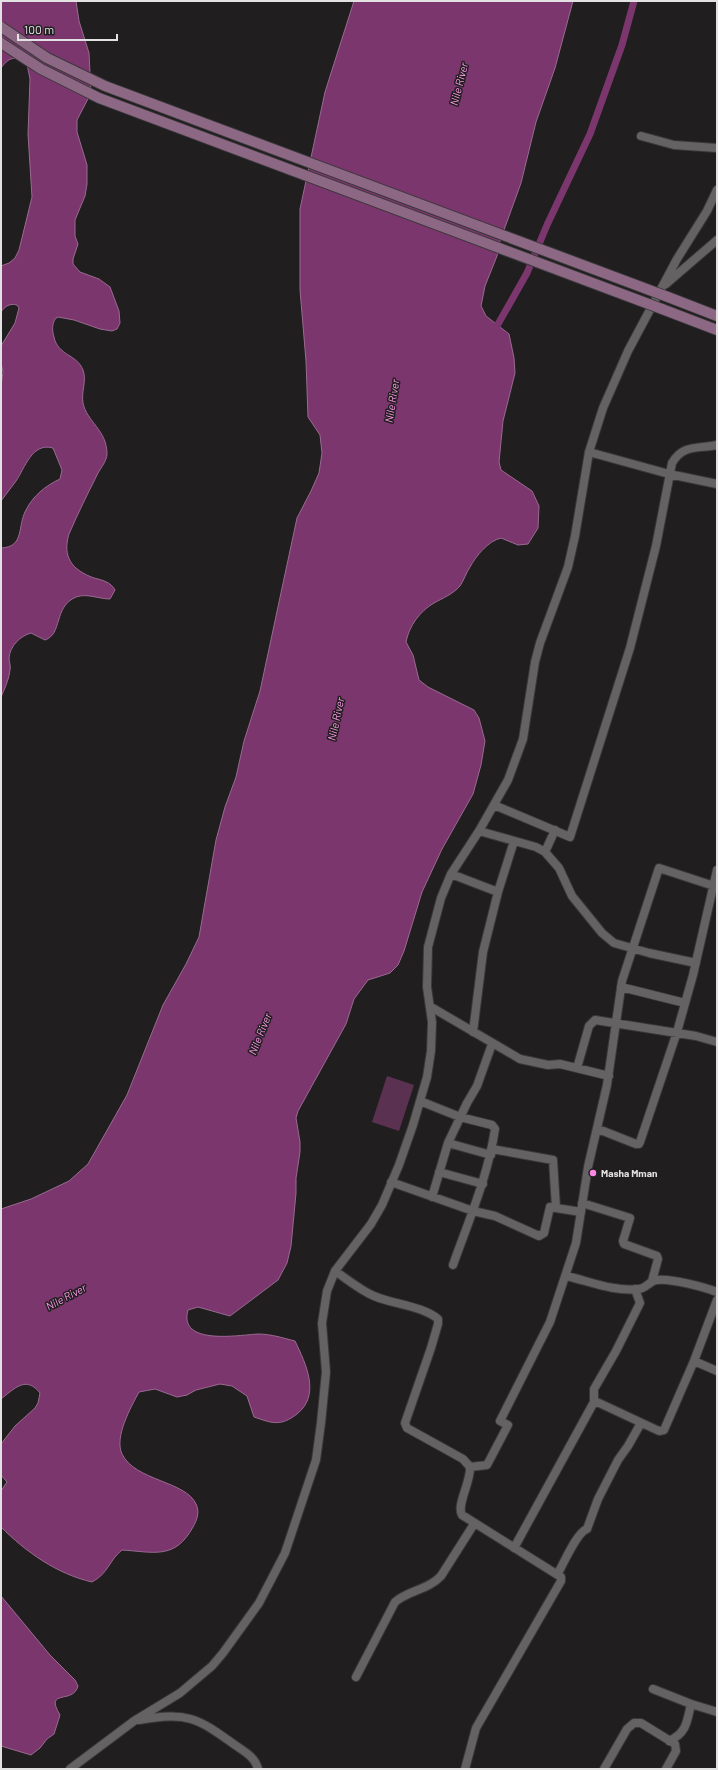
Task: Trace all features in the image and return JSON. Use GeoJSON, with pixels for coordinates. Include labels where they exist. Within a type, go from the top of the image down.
{"type":"FeatureCollection","features":[{"type":"Feature","properties":{"kind":"main road"},"geometry":{"type":"LineString","coordinates":[[1,27],[47,58],[105,86],[717,316]]}},
{"type":"Feature","properties":{"kind":"main road"},"geometry":{"type":"LineString","coordinates":[[1,43],[41,69],[99,98],[717,330]]}},
{"type":"Feature","properties":{"kind":"street"},"geometry":{"type":"LineString","coordinates":[[641,136],[674,144],[717,148]]}},
{"type":"Feature","properties":{"kind":"street"},"geometry":{"type":"LineString","coordinates":[[70,1769],[134,1721],[180,1693],[212,1666],[259,1602],[285,1554],[316,1460],[326,1372],[322,1323],[327,1291],[335,1270],[371,1224],[382,1205],[408,1138],[427,1077],[431,1051],[432,1022],[428,987],[428,947],[441,898],[451,874],[479,831],[508,780],[523,739],[535,662],[540,642],[558,597],[569,560],[575,536],[589,452],[603,408],[628,351],[662,287],[707,211],[717,190]]}},
{"type":"Feature","properties":{"kind":"street"},"geometry":{"type":"LineString","coordinates":[[662,287],[717,240]]}},
{"type":"Feature","properties":{"kind":"street"},"geometry":{"type":"LineString","coordinates":[[494,804],[570,837],[630,648],[656,546],[672,463],[681,451],[717,445]]}},
{"type":"Feature","properties":{"kind":"street"},"geometry":{"type":"LineString","coordinates":[[589,452],[669,474],[717,484]]}},
{"type":"Feature","properties":{"kind":"street"},"geometry":{"type":"LineString","coordinates":[[545,852],[555,830]]}},
{"type":"Feature","properties":{"kind":"street"},"geometry":{"type":"LineString","coordinates":[[479,831],[536,847],[545,852],[559,868],[572,896],[602,933],[614,943],[633,949],[696,963]]}},
{"type":"Feature","properties":{"kind":"street"},"geometry":{"type":"LineString","coordinates":[[473,1032],[483,952],[498,892],[514,841]]}},
{"type":"Feature","properties":{"kind":"street"},"geometry":{"type":"LineString","coordinates":[[470,1467],[487,1465],[508,1426],[500,1421],[550,1322],[566,1276],[578,1235],[582,1203],[609,1076],[621,987],[659,868],[714,886]]}},
{"type":"Feature","properties":{"kind":"street"},"geometry":{"type":"LineString","coordinates":[[598,1129],[639,1144],[677,1032],[696,963],[717,870]]}},
{"type":"Feature","properties":{"kind":"street"},"geometry":{"type":"LineString","coordinates":[[451,874],[498,892]]}},
{"type":"Feature","properties":{"kind":"street"},"geometry":{"type":"LineString","coordinates":[[621,987],[685,1003]]}},
{"type":"Feature","properties":{"kind":"street"},"geometry":{"type":"LineString","coordinates":[[431,1007],[520,1059],[548,1065],[560,1064],[609,1076]]}},
{"type":"Feature","properties":{"kind":"street"},"geometry":{"type":"LineString","coordinates":[[577,1068],[591,1022],[595,1020],[677,1032],[707,1038],[717,1042]]}},
{"type":"Feature","properties":{"kind":"street"},"geometry":{"type":"LineString","coordinates":[[432,1197],[448,1143],[477,1086],[492,1044]]}},
{"type":"Feature","properties":{"kind":"street"},"geometry":{"type":"LineString","coordinates":[[420,1101],[460,1117],[494,1127],[492,1152],[483,1184],[453,1265]]}},
{"type":"Feature","properties":{"kind":"street"},"geometry":{"type":"LineString","coordinates":[[448,1143],[492,1152],[553,1160],[556,1208]]}},
{"type":"Feature","properties":{"kind":"street"},"geometry":{"type":"LineString","coordinates":[[439,1172],[483,1184]]}},
{"type":"Feature","properties":{"kind":"street"},"geometry":{"type":"LineString","coordinates":[[391,1182],[473,1211],[495,1216],[539,1236],[544,1233],[550,1208],[581,1212]]}},
{"type":"Feature","properties":{"kind":"street"},"geometry":{"type":"LineString","coordinates":[[566,1276],[605,1287],[640,1290],[652,1281],[658,1259],[657,1256],[624,1244],[623,1241],[630,1218],[582,1203]]}},
{"type":"Feature","properties":{"kind":"street"},"geometry":{"type":"LineString","coordinates":[[335,1270],[359,1288],[374,1296],[411,1307],[438,1319],[431,1348],[405,1423],[406,1428],[464,1459],[470,1467],[469,1481],[460,1506],[460,1512],[462,1515],[474,1524],[558,1573],[561,1577],[561,1581],[522,1651],[476,1728],[465,1769]]}},
{"type":"Feature","properties":{"kind":"street"},"geometry":{"type":"LineString","coordinates":[[652,1281],[667,1280],[717,1292]]}},
{"type":"Feature","properties":{"kind":"street"},"geometry":{"type":"LineString","coordinates":[[514,1548],[594,1402],[594,1389],[616,1351],[640,1303],[635,1289]]}},
{"type":"Feature","properties":{"kind":"street"},"geometry":{"type":"LineString","coordinates":[[594,1402],[597,1402],[659,1431],[664,1430],[714,1318],[717,1300]]}},
{"type":"Feature","properties":{"kind":"street"},"geometry":{"type":"LineString","coordinates":[[694,1361],[717,1371]]}},
{"type":"Feature","properties":{"kind":"street"},"geometry":{"type":"LineString","coordinates":[[558,1573],[583,1530],[587,1529],[598,1499],[618,1460],[641,1423]]}},
{"type":"Feature","properties":{"kind":"street"},"geometry":{"type":"LineString","coordinates":[[356,1677],[395,1602],[402,1596],[431,1585],[436,1581],[441,1576],[474,1524]]}},
{"type":"Feature","properties":{"kind":"street"},"geometry":{"type":"LineString","coordinates":[[653,1689],[691,1704],[717,1712]]}},
{"type":"Feature","properties":{"kind":"street"},"geometry":{"type":"LineString","coordinates":[[669,1741],[682,1733],[686,1725],[691,1704]]}},
{"type":"Feature","properties":{"kind":"street"},"geometry":{"type":"LineString","coordinates":[[134,1721],[160,1716],[179,1716],[195,1719],[253,1758],[258,1769]]}},
{"type":"Feature","properties":{"kind":"street"},"geometry":{"type":"LineString","coordinates":[[604,1769],[627,1729],[634,1723],[641,1723],[675,1744],[676,1750],[666,1769]]}},
{"type":"Feature","properties":{"kind":"shaded area"},"geometry":{"type":"Polygon","coordinates":[[[387,1076],[414,1085],[399,1131],[372,1122],[387,1076]]]}},
{"type":"Feature","properties":{"kind":"water"},"geometry":{"type":"Polygon","coordinates":[[[1,1],[76,1],[79,21],[89,53],[91,93],[77,120],[77,132],[87,165],[87,184],[85,196],[75,220],[75,236],[78,244],[73,259],[73,264],[80,272],[99,279],[110,287],[119,311],[120,323],[117,329],[112,331],[58,317],[53,323],[54,337],[59,348],[76,361],[83,370],[83,403],[85,410],[104,439],[107,454],[69,534],[67,542],[68,556],[75,567],[80,571],[86,575],[106,582],[115,590],[110,599],[80,596],[69,601],[61,613],[57,626],[51,637],[45,640],[31,633],[19,639],[11,649],[7,684],[1,697],[1,548],[9,547],[14,544],[19,535],[23,516],[32,500],[49,485],[60,479],[62,470],[53,448],[46,447],[34,452],[16,481],[1,501],[1,386],[3,372],[1,363],[1,346],[15,323],[19,308],[14,304],[4,308],[1,312],[1,266],[9,263],[15,258],[19,250],[32,197],[28,134],[30,79],[27,64],[19,60],[13,58],[10,59],[1,68],[1,1]]]}},
{"type":"Feature","properties":{"kind":"water","name":"Nile River"},"geometry":{"type":"Polygon","coordinates":[[[354,1],[573,1],[555,68],[536,122],[521,183],[500,241],[497,256],[485,286],[481,306],[486,316],[509,334],[514,358],[515,373],[503,421],[499,462],[501,470],[532,491],[539,506],[538,528],[528,544],[518,545],[501,538],[487,546],[479,554],[460,586],[451,594],[424,610],[412,625],[407,636],[406,642],[413,655],[419,680],[428,687],[474,710],[479,718],[485,741],[481,765],[473,794],[442,849],[422,892],[404,951],[398,965],[390,973],[368,980],[354,999],[346,1024],[298,1111],[296,1118],[300,1152],[296,1178],[291,1246],[287,1263],[278,1280],[230,1316],[198,1307],[188,1310],[187,1321],[192,1329],[201,1334],[225,1336],[263,1334],[295,1341],[307,1369],[310,1389],[308,1398],[304,1406],[297,1414],[286,1421],[276,1423],[254,1417],[247,1396],[232,1386],[220,1384],[196,1390],[187,1395],[177,1397],[155,1389],[139,1392],[124,1422],[120,1439],[122,1454],[129,1463],[138,1470],[148,1476],[182,1490],[190,1496],[196,1504],[198,1516],[186,1538],[179,1545],[163,1552],[122,1550],[114,1558],[106,1571],[92,1582],[54,1568],[21,1545],[1,1527],[1,1491],[7,1482],[1,1475],[1,1444],[15,1426],[35,1408],[38,1403],[40,1393],[30,1385],[25,1384],[15,1388],[1,1399],[1,1209],[31,1199],[69,1181],[88,1164],[127,1095],[163,1005],[199,937],[216,840],[225,807],[236,777],[244,741],[260,691],[297,518],[319,473],[322,453],[320,435],[308,417],[306,361],[300,290],[300,209],[325,92],[354,1]]]}},
{"type":"Feature","properties":{"kind":"water"},"geometry":{"type":"Polygon","coordinates":[[[1,1596],[50,1655],[75,1680],[78,1686],[75,1692],[71,1695],[57,1699],[55,1702],[60,1715],[54,1734],[31,1755],[1,1746],[1,1596]]]}},
{"type":"Feature","properties":{"kind":"waterway"},"geometry":{"type":"LineString","coordinates":[[493,333],[527,273],[547,225],[590,134],[622,45],[634,1]]}},
{"type":"Feature","properties":{"kind":"place","name":"Masha Mman"},"geometry":{"type":"Point","coordinates":[593,1173]}}]}
